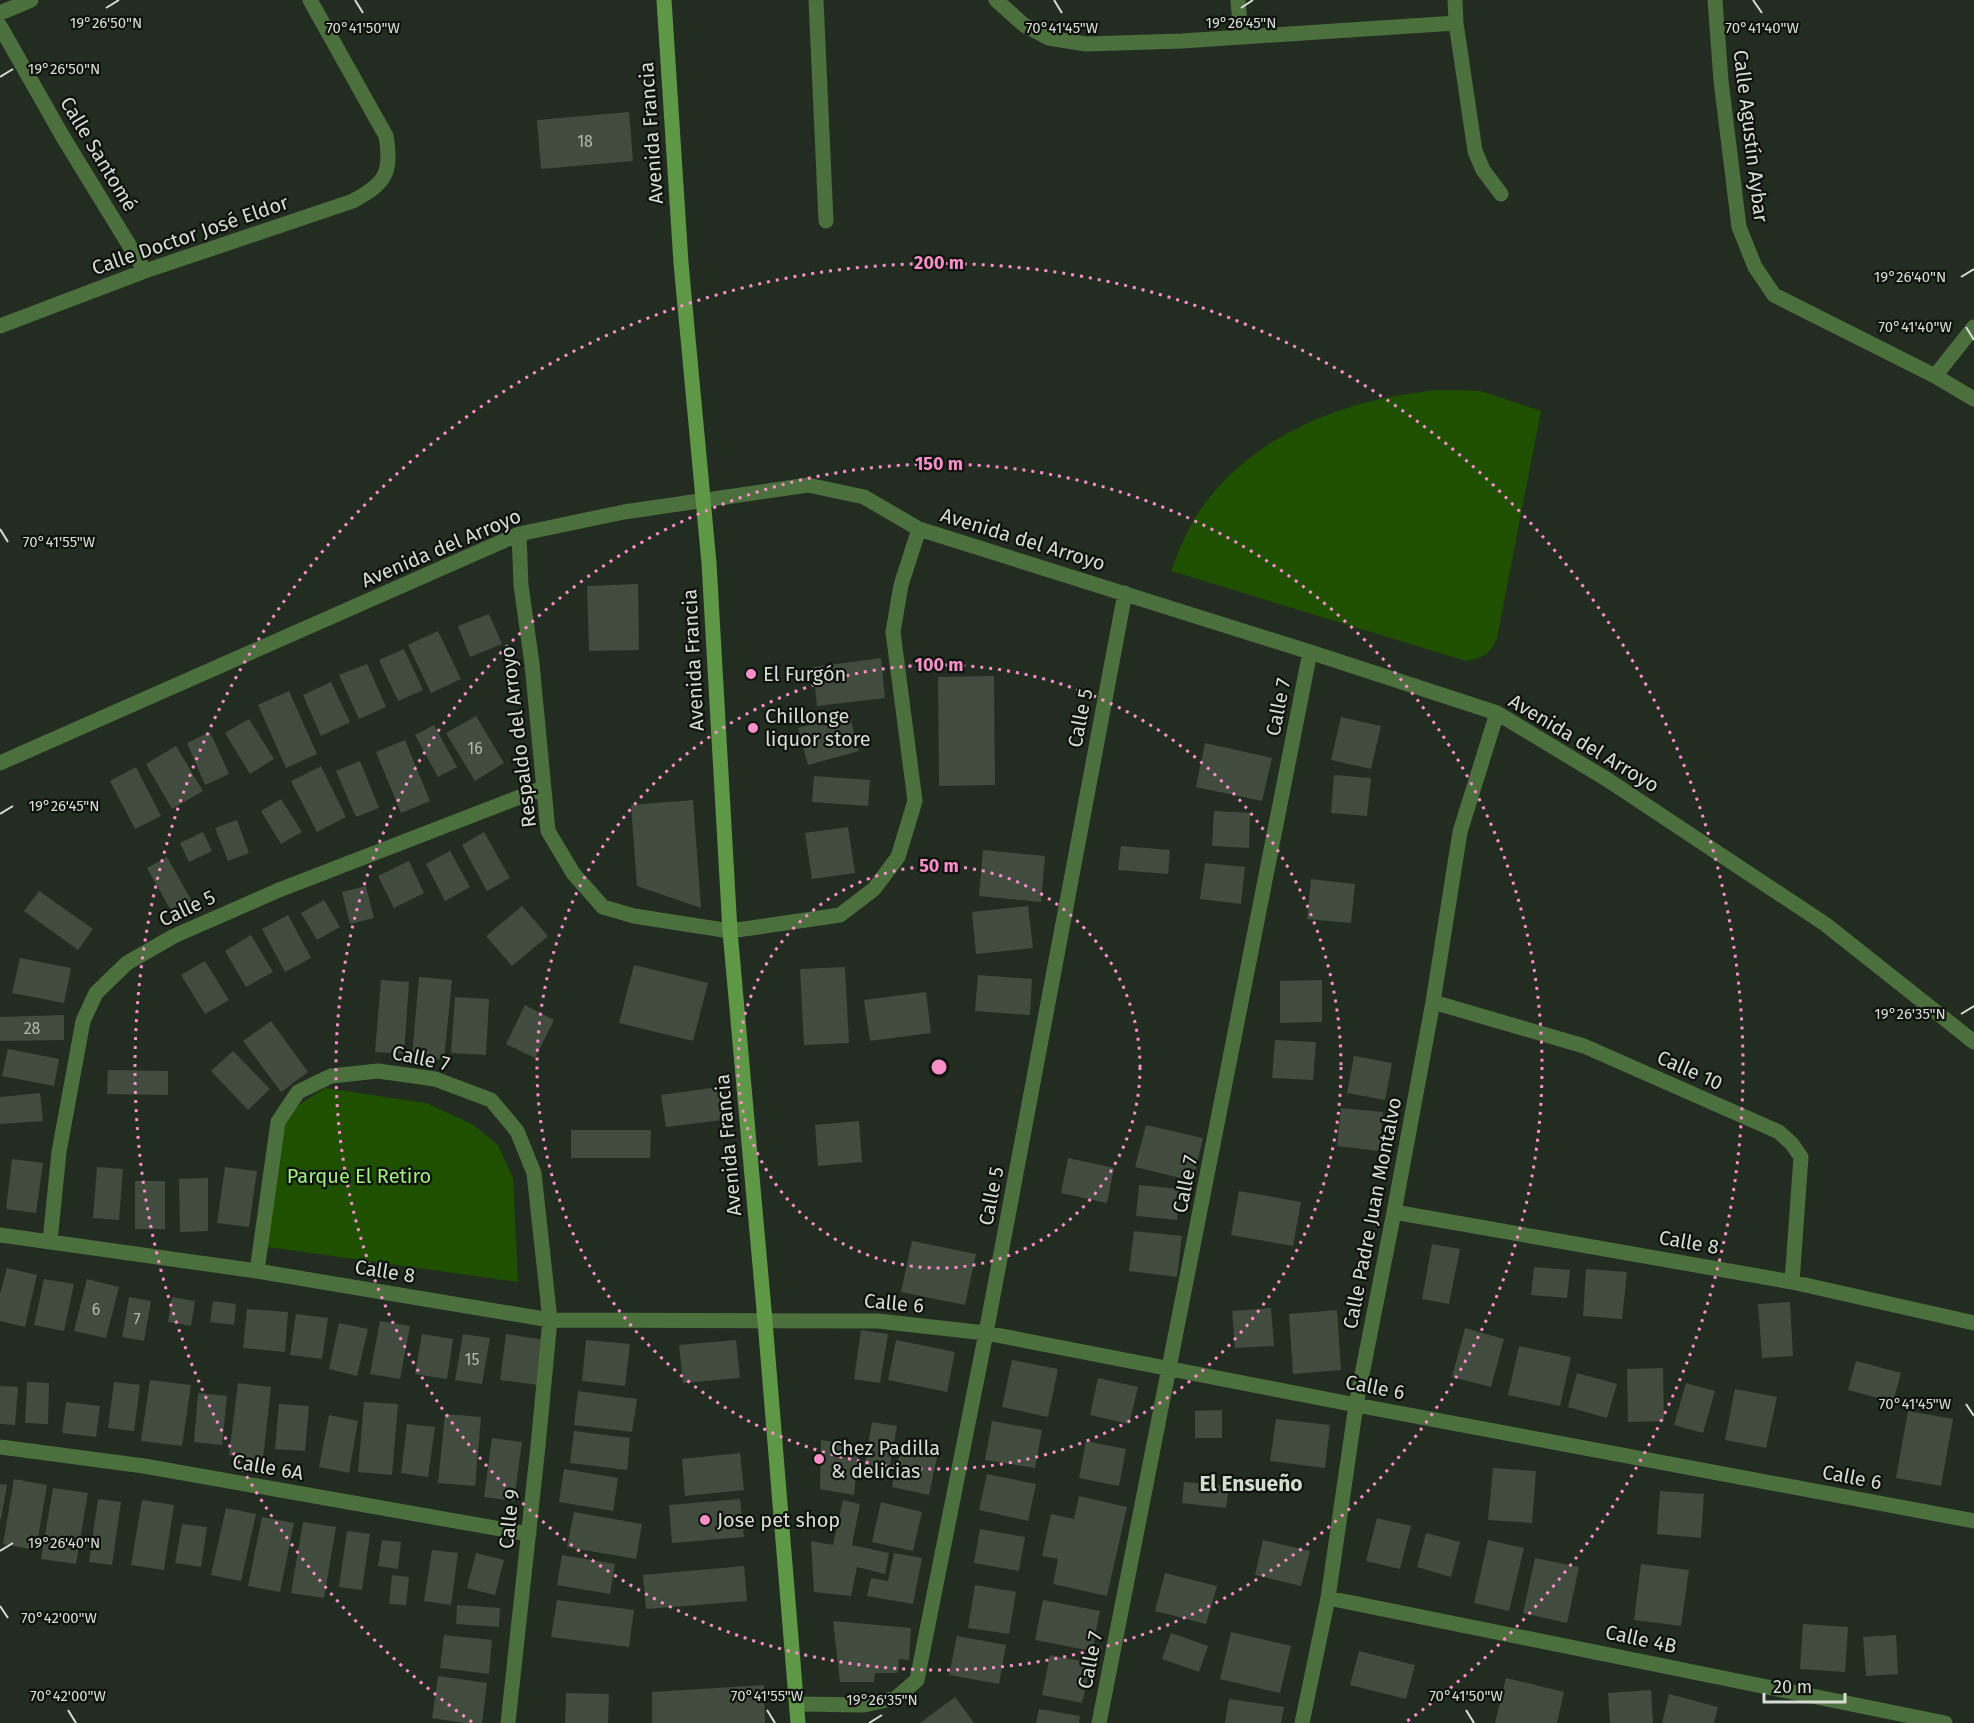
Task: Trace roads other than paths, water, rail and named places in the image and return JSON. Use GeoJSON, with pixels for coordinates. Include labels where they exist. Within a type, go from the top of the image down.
{"type":"FeatureCollection","features":[{"type":"Feature","properties":{"kind":"main road","name":"Avenida Francia"},"geometry":{"type":"LineString","coordinates":[[664,0],[681,263],[709,563],[730,931],[798,1723]]}},
{"type":"Feature","properties":{"kind":"street"},"geometry":{"type":"LineString","coordinates":[[0,13],[31,0]]}},
{"type":"Feature","properties":{"kind":"street","name":"Calle Doctor José Eldor"},"geometry":{"type":"LineString","coordinates":[[0,326],[145,271],[353,201],[373,190],[386,173],[389,157],[386,136],[310,0]]}},
{"type":"Feature","properties":{"kind":"street"},"geometry":{"type":"LineString","coordinates":[[816,0],[826,221]]}},
{"type":"Feature","properties":{"kind":"street"},"geometry":{"type":"LineString","coordinates":[[996,0],[1024,25],[1049,38],[1086,44],[1182,41],[1456,23]]}},
{"type":"Feature","properties":{"kind":"street"},"geometry":{"type":"LineString","coordinates":[[1238,0],[1241,37]]}},
{"type":"Feature","properties":{"kind":"street"},"geometry":{"type":"LineString","coordinates":[[1455,0],[1456,23],[1475,151],[1483,170],[1501,194]]}},
{"type":"Feature","properties":{"kind":"street","name":"Calle Agustín Aybar"},"geometry":{"type":"LineString","coordinates":[[1714,0],[1721,81],[1739,227],[1755,267],[1774,295],[1935,376],[1974,399]]}},
{"type":"Feature","properties":{"kind":"street","name":"Calle Santomé"},"geometry":{"type":"LineString","coordinates":[[0,26],[63,137],[145,271]]}},
{"type":"Feature","properties":{"kind":"street"},"geometry":{"type":"LineString","coordinates":[[1935,376],[1974,327]]}},
{"type":"Feature","properties":{"kind":"street","name":"Avenida del Arroyo"},"geometry":{"type":"LineString","coordinates":[[0,763],[519,534],[624,512],[808,485],[864,497],[919,529],[1497,713],[1608,780],[1825,924],[1974,1042]]}},
{"type":"Feature","properties":{"kind":"street","name":"Respaldo del Arroyo"},"geometry":{"type":"LineString","coordinates":[[519,534],[521,585],[532,663],[548,831],[573,873],[603,907],[634,916],[730,931],[840,915],[874,889],[898,857],[915,801],[893,632],[901,585],[919,529]]}},
{"type":"Feature","properties":{"kind":"street","name":"Calle 5"},"geometry":{"type":"LineString","coordinates":[[797,1704],[864,1705],[885,1701],[896,1698],[917,1680],[986,1333],[1125,593]]}},
{"type":"Feature","properties":{"kind":"street","name":"Calle 7"},"geometry":{"type":"LineString","coordinates":[[1099,1723],[1310,652]]}},
{"type":"Feature","properties":{"kind":"street","name":"Calle Padre Juan Montalvo"},"geometry":{"type":"LineString","coordinates":[[1302,1723],[1328,1598],[1356,1405],[1433,1002],[1460,832],[1497,713]]}},
{"type":"Feature","properties":{"kind":"street","name":"Calle 5"},"geometry":{"type":"LineString","coordinates":[[50,1241],[59,1152],[83,1021],[96,993],[127,963],[174,936],[279,890],[543,788]]}},
{"type":"Feature","properties":{"kind":"street","name":"Calle 10"},"geometry":{"type":"LineString","coordinates":[[1433,1002],[1584,1046],[1779,1132],[1792,1144],[1801,1157],[1792,1281]]}},
{"type":"Feature","properties":{"kind":"street","name":"Calle 7"},"geometry":{"type":"LineString","coordinates":[[258,1271],[278,1122],[298,1092],[331,1076],[378,1071],[435,1079],[491,1100],[517,1131],[534,1173],[550,1320]]}},
{"type":"Feature","properties":{"kind":"street","name":"Calle 8"},"geometry":{"type":"LineString","coordinates":[[1394,1212],[1792,1281],[1974,1323]]}},
{"type":"Feature","properties":{"kind":"street","name":"Calle 8"},"geometry":{"type":"LineString","coordinates":[[0,1235],[258,1271],[550,1320],[765,1320]]}},
{"type":"Feature","properties":{"kind":"street","name":"Calle 9"},"geometry":{"type":"LineString","coordinates":[[508,1723],[550,1320]]}},
{"type":"Feature","properties":{"kind":"street","name":"Calle 6"},"geometry":{"type":"LineString","coordinates":[[765,1320],[878,1320],[986,1333],[1974,1521]]}},
{"type":"Feature","properties":{"kind":"street","name":"Calle 6A"},"geometry":{"type":"LineString","coordinates":[[0,1447],[144,1466],[529,1534]]}},
{"type":"Feature","properties":{"kind":"street","name":"Calle 4B"},"geometry":{"type":"LineString","coordinates":[[1328,1598],[1945,1723]]}},
{"type":"Feature","properties":{"kind":"place","name":"El Furgón"},"geometry":{"type":"Point","coordinates":[751,674]}},
{"type":"Feature","properties":{"kind":"place","name":"Chillonge liquor store"},"geometry":{"type":"Point","coordinates":[753,728]}},
{"type":"Feature","properties":{"kind":"place","name":"Chez Padilla & delicias"},"geometry":{"type":"Point","coordinates":[819,1459]}},
{"type":"Feature","properties":{"kind":"place","name":"Jose pet shop"},"geometry":{"type":"Point","coordinates":[705,1520]}},
{"type":"Feature","properties":{"kind":"district","name":"El Ensueño"},"geometry":{"type":"Point","coordinates":[1251,1484]}},
{"type":"Feature","properties":{"kind":"park label","name":"Parque El Retiro"},"geometry":{"type":"Point","coordinates":[359,1176]}}]}
